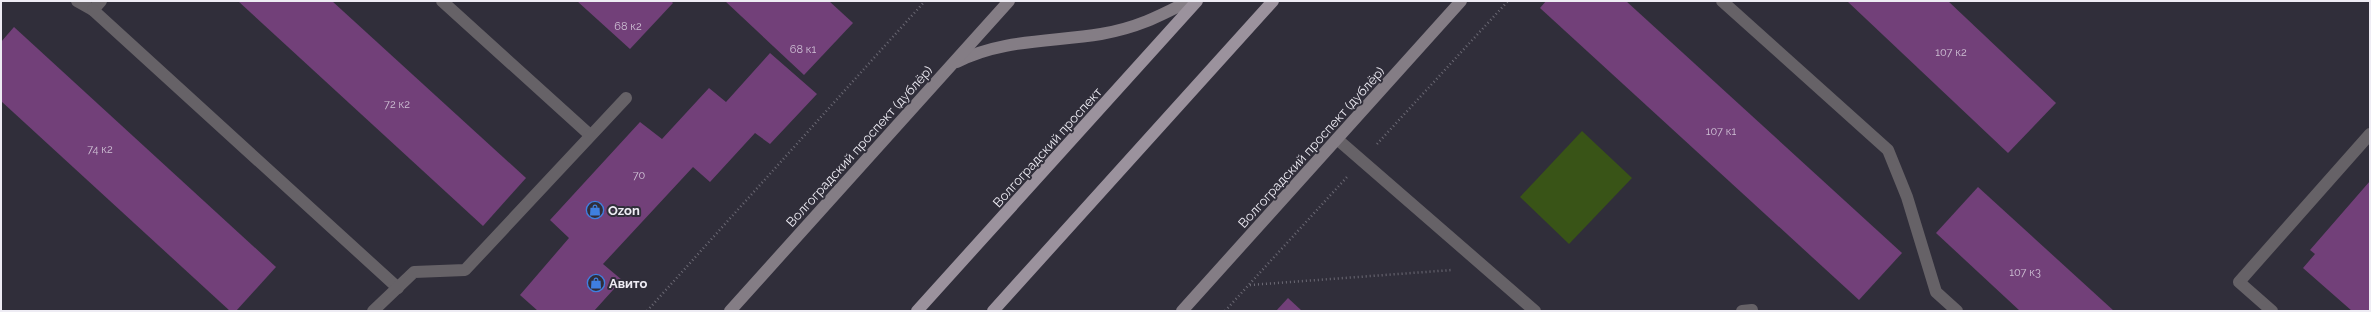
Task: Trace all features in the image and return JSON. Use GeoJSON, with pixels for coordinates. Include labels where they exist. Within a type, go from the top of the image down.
{"type":"FeatureCollection","features":[{"type":"Feature","properties":{"kind":"main road","name":"Волгоградский проспект"},"geometry":{"type":"LineString","coordinates":[[917,311],[1197,1]]}},
{"type":"Feature","properties":{"kind":"main road"},"geometry":{"type":"LineString","coordinates":[[993,311],[1273,1]]}},
{"type":"Feature","properties":{"kind":"street","name":"Волгоградский проспект (дублёр)"},"geometry":{"type":"LineString","coordinates":[[730,311],[1009,1]]}},
{"type":"Feature","properties":{"kind":"street"},"geometry":{"type":"LineString","coordinates":[[950,66],[974,53],[994,48],[1102,34],[1148,23],[1189,1]]}},
{"type":"Feature","properties":{"kind":"street","name":"Волгоградский проспект (дублёр)"},"geometry":{"type":"LineString","coordinates":[[1182,311],[1461,1]]}},
{"type":"Feature","properties":{"kind":"lane"},"geometry":{"type":"LineString","coordinates":[[77,1],[93,10],[398,288]]}},
{"type":"Feature","properties":{"kind":"lane"},"geometry":{"type":"LineString","coordinates":[[93,10],[101,1]]}},
{"type":"Feature","properties":{"kind":"lane"},"geometry":{"type":"LineString","coordinates":[[442,1],[590,135]]}},
{"type":"Feature","properties":{"kind":"lane"},"geometry":{"type":"LineString","coordinates":[[1722,1],[1888,150],[1907,197],[1936,292],[1957,311]]}},
{"type":"Feature","properties":{"kind":"lane"},"geometry":{"type":"LineString","coordinates":[[373,311],[414,272],[464,270],[626,98]]}},
{"type":"Feature","properties":{"kind":"lane"},"geometry":{"type":"LineString","coordinates":[[2272,311],[2239,282],[2370,134]]}},
{"type":"Feature","properties":{"kind":"lane"},"geometry":{"type":"LineString","coordinates":[[1337,139],[1535,311]]}},
{"type":"Feature","properties":{"kind":"path"},"geometry":{"type":"LineString","coordinates":[[648,311],[925,1]]}},
{"type":"Feature","properties":{"kind":"path"},"geometry":{"type":"LineString","coordinates":[[1249,285],[1485,268]]}},
{"type":"Feature","properties":{"kind":"green space"},"geometry":{"type":"Polygon","coordinates":[[[1582,131],[1632,178],[1569,244],[1520,197],[1582,131]]]}},
{"type":"Feature","properties":{"kind":"building"},"geometry":{"type":"Polygon","coordinates":[[[238,1],[332,1],[526,178],[483,226],[238,1]]]}},
{"type":"Feature","properties":{"kind":"building"},"geometry":{"type":"Polygon","coordinates":[[[577,1],[671,1],[673,3],[630,49],[577,1]]]}},
{"type":"Feature","properties":{"kind":"building"},"geometry":{"type":"Polygon","coordinates":[[[725,1],[829,1],[853,23],[804,75],[725,1]]]}},
{"type":"Feature","properties":{"kind":"building"},"geometry":{"type":"Polygon","coordinates":[[[1546,1],[1626,1],[1902,253],[1859,300],[1540,8],[1546,1]]]}},
{"type":"Feature","properties":{"kind":"building"},"geometry":{"type":"Polygon","coordinates":[[[1847,1],[1948,1],[2056,103],[2008,153],[1847,1]]]}},
{"type":"Feature","properties":{"kind":"building"},"geometry":{"type":"Polygon","coordinates":[[[14,27],[276,267],[236,311],[230,311],[1,101],[1,42],[14,27]]]}},
{"type":"Feature","properties":{"kind":"building"},"geometry":{"type":"Polygon","coordinates":[[[770,53],[817,94],[770,144],[755,133],[710,182],[693,167],[603,264],[622,280],[594,311],[538,311],[520,295],[569,238],[550,220],[640,122],[662,139],[709,88],[726,102],[770,53]]]}},
{"type":"Feature","properties":{"kind":"building"},"geometry":{"type":"Polygon","coordinates":[[[2370,181],[2370,311],[2352,311],[2303,268],[2315,254],[2310,250],[2370,181]]]}},
{"type":"Feature","properties":{"kind":"building"},"geometry":{"type":"Polygon","coordinates":[[[1978,187],[2114,311],[2020,311],[1936,233],[1978,187]]]}},
{"type":"Feature","properties":{"kind":"building"},"geometry":{"type":"Polygon","coordinates":[[[1288,298],[1302,311],[1276,311],[1288,298]]]}},
{"type":"Feature","properties":{"kind":"place","name":"Ozon"},"geometry":{"type":"Point","coordinates":[595,210]}},
{"type":"Feature","properties":{"kind":"place","name":"Авито"},"geometry":{"type":"Point","coordinates":[596,283]}}]}
